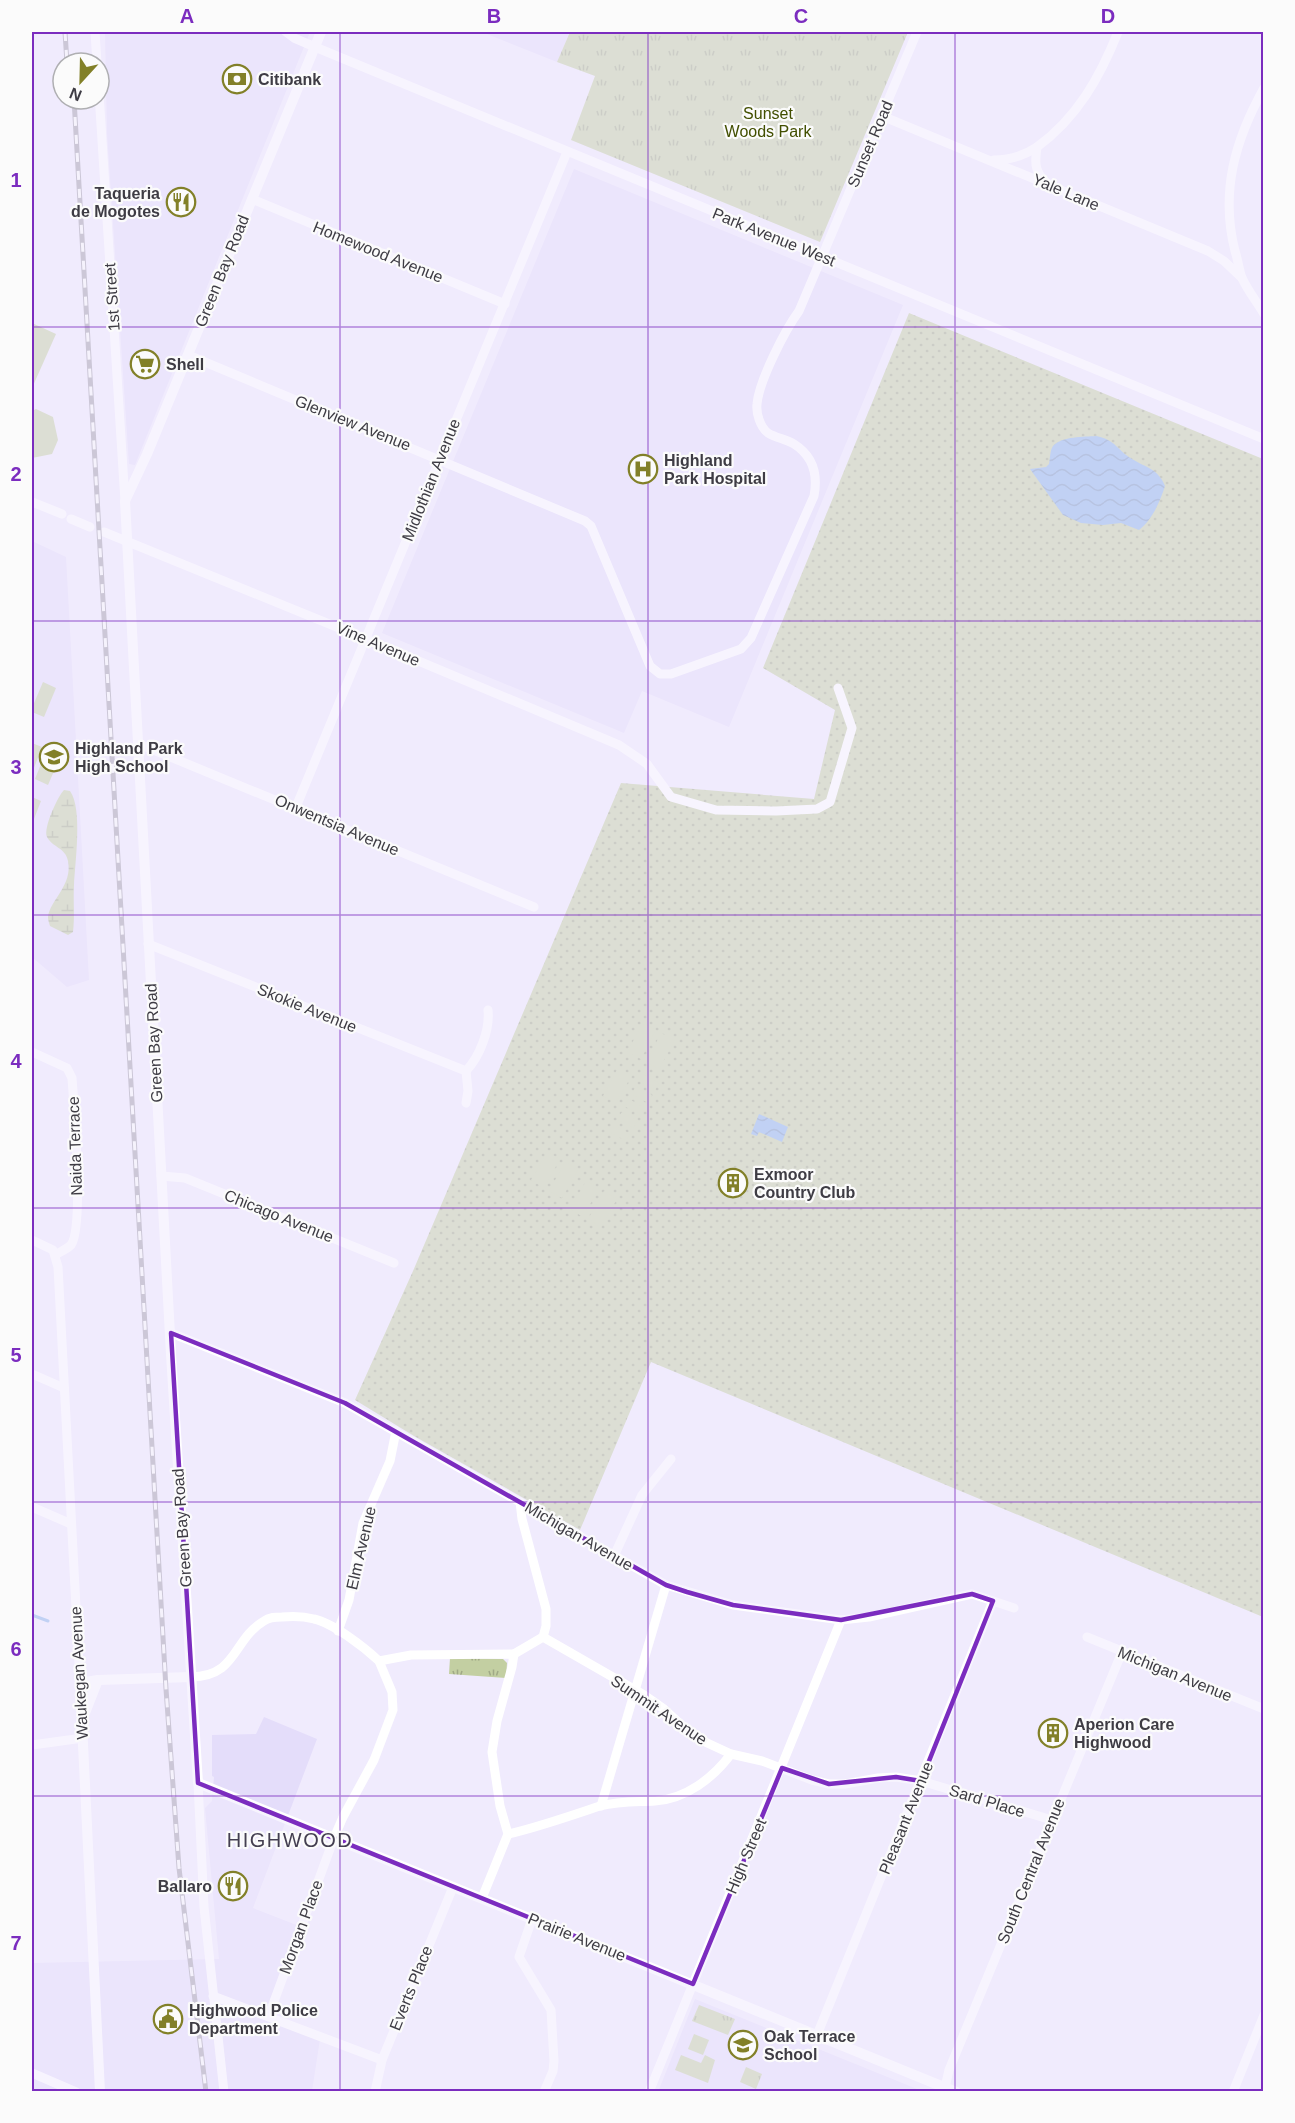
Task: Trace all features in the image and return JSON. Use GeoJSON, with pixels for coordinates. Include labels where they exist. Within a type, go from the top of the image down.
{"type":"FeatureCollection","features":[{"type":"Feature","properties":{"kind":"main road","name":"Green Bay Road"},"geometry":{"type":"LineString","coordinates":[[198,1783],[161,1176],[125,501],[147,454],[321,32]]}},
{"type":"Feature","properties":{"kind":"main road"},"geometry":{"type":"LineString","coordinates":[[80,1683],[98,1680],[191,1677]]}},
{"type":"Feature","properties":{"kind":"main road"},"geometry":{"type":"LineString","coordinates":[[82,1726],[98,1680]]}},
{"type":"Feature","properties":{"kind":"main road","name":"Waukegan Avenue"},"geometry":{"type":"LineString","coordinates":[[80,1683],[100,2091]]}},
{"type":"Feature","properties":{"kind":"main road","name":"Prairie Avenue"},"geometry":{"type":"LineString","coordinates":[[198,1783],[945,2089],[956,2091]]}},
{"type":"Feature","properties":{"kind":"street"},"geometry":{"type":"LineString","coordinates":[[95,32],[96,51]]}},
{"type":"Feature","properties":{"kind":"street","name":"Park Avenue West"},"geometry":{"type":"LineString","coordinates":[[286,32],[315,48],[1263,439]]}},
{"type":"Feature","properties":{"kind":"street","name":"Sunset Road"},"geometry":{"type":"LineString","coordinates":[[822,257],[917,32]]}},
{"type":"Feature","properties":{"kind":"street"},"geometry":{"type":"LineString","coordinates":[[989,160],[1018,156],[1037,147],[1063,127],[1093,86],[1118,32]]}},
{"type":"Feature","properties":{"kind":"street"},"geometry":{"type":"LineString","coordinates":[[1263,88],[1241,134],[1231,172],[1230,201],[1231,234],[1242,278],[1263,314]]}},
{"type":"Feature","properties":{"kind":"street","name":"1st Street"},"geometry":{"type":"LineString","coordinates":[[100,111],[125,501]]}},
{"type":"Feature","properties":{"kind":"street","name":"Yale Lane"},"geometry":{"type":"LineString","coordinates":[[882,116],[1208,251],[1224,261],[1242,278]]}},
{"type":"Feature","properties":{"kind":"street"},"geometry":{"type":"LineString","coordinates":[[1037,147],[1037,174],[1049,185]]}},
{"type":"Feature","properties":{"kind":"street","name":"Midlothian Avenue"},"geometry":{"type":"LineString","coordinates":[[296,807],[567,152]]}},
{"type":"Feature","properties":{"kind":"street","name":"Homewood Avenue"},"geometry":{"type":"LineString","coordinates":[[252,200],[505,304]]}},
{"type":"Feature","properties":{"kind":"street","name":"Glenview Avenue"},"geometry":{"type":"LineString","coordinates":[[188,355],[585,521],[591,526],[650,666],[660,674],[671,674],[741,649],[751,638],[814,496],[817,480],[808,455],[794,444],[767,432],[758,416],[757,404],[762,385],[787,328],[799,311],[822,257]]}},
{"type":"Feature","properties":{"kind":"street"},"geometry":{"type":"LineString","coordinates":[[32,502],[62,514]]}},
{"type":"Feature","properties":{"kind":"street"},"geometry":{"type":"LineString","coordinates":[[71,519],[90,527]]}},
{"type":"Feature","properties":{"kind":"street","name":"Vine Avenue"},"geometry":{"type":"LineString","coordinates":[[104,532],[619,745],[647,764],[671,796],[717,810],[776,812],[817,809],[830,802],[852,728],[838,688]]}},
{"type":"Feature","properties":{"kind":"street","name":"Onwentsia Avenue"},"geometry":{"type":"LineString","coordinates":[[139,744],[534,907]]}},
{"type":"Feature","properties":{"kind":"street","name":"Skokie Avenue"},"geometry":{"type":"LineString","coordinates":[[148,944],[466,1071]]}},
{"type":"Feature","properties":{"kind":"street"},"geometry":{"type":"LineString","coordinates":[[465,1103],[468,1091],[466,1071],[477,1056],[489,1022],[488,1010]]}},
{"type":"Feature","properties":{"kind":"street","name":"Naida Terrace"},"geometry":{"type":"LineString","coordinates":[[32,1052],[67,1068],[72,1078],[78,1173],[76,1226],[70,1246],[55,1255]]}},
{"type":"Feature","properties":{"kind":"street","name":"Chicago Avenue"},"geometry":{"type":"LineString","coordinates":[[161,1176],[185,1178],[394,1263]]}},
{"type":"Feature","properties":{"kind":"street"},"geometry":{"type":"LineString","coordinates":[[32,1240],[50,1248],[55,1255]]}},
{"type":"Feature","properties":{"kind":"street","name":"Waukegan Avenue"},"geometry":{"type":"LineString","coordinates":[[55,1255],[58,1266],[80,1683]]}},
{"type":"Feature","properties":{"kind":"street","name":"Michigan Avenue"},"geometry":{"type":"LineString","coordinates":[[171,1333],[345,1403],[666,1585],[733,1605],[841,1620],[869,1617],[972,1594],[1014,1608]]}},
{"type":"Feature","properties":{"kind":"street"},"geometry":{"type":"LineString","coordinates":[[32,1374],[64,1388]]}},
{"type":"Feature","properties":{"kind":"street","name":"Elm Avenue"},"geometry":{"type":"LineString","coordinates":[[338,1631],[349,1600],[363,1523],[390,1461],[396,1431]]}},
{"type":"Feature","properties":{"kind":"street"},"geometry":{"type":"LineString","coordinates":[[614,1556],[642,1495],[671,1459]]}},
{"type":"Feature","properties":{"kind":"street"},"geometry":{"type":"LineString","coordinates":[[379,1661],[411,1655],[514,1654],[543,1637],[546,1610],[522,1519],[520,1502]]}},
{"type":"Feature","properties":{"kind":"street"},"geometry":{"type":"LineString","coordinates":[[32,1507],[71,1524]]}},
{"type":"Feature","properties":{"kind":"street"},"geometry":{"type":"LineString","coordinates":[[602,1806],[666,1585]]}},
{"type":"Feature","properties":{"kind":"street","name":"Pleasant Avenue"},"geometry":{"type":"LineString","coordinates":[[817,2035],[993,1601]]}},
{"type":"Feature","properties":{"kind":"street"},"geometry":{"type":"LineString","coordinates":[[191,1677],[207,1677],[217,1673],[264,1620],[293,1616],[314,1618],[338,1631],[379,1661],[392,1692],[393,1710],[378,1751],[334,1838]]}},
{"type":"Feature","properties":{"kind":"street","name":"High Street"},"geometry":{"type":"LineString","coordinates":[[649,2091],[841,1620]]}},
{"type":"Feature","properties":{"kind":"street","name":"Summit Avenue"},"geometry":{"type":"LineString","coordinates":[[543,1637],[635,1690],[664,1709],[688,1731],[711,1745],[731,1754],[782,1768]]}},
{"type":"Feature","properties":{"kind":"street","name":"Michigan Avenue"},"geometry":{"type":"LineString","coordinates":[[1087,1637],[1263,1709]]}},
{"type":"Feature","properties":{"kind":"street","name":"South Central Avenue"},"geometry":{"type":"LineString","coordinates":[[945,2089],[948,2074],[1122,1652]]}},
{"type":"Feature","properties":{"kind":"street"},"geometry":{"type":"LineString","coordinates":[[482,1898],[508,1834],[500,1806],[492,1752],[495,1729],[514,1654]]}},
{"type":"Feature","properties":{"kind":"street"},"geometry":{"type":"LineString","coordinates":[[32,1745],[83,1738]]}},
{"type":"Feature","properties":{"kind":"street"},"geometry":{"type":"LineString","coordinates":[[508,1834],[602,1806],[629,1801],[656,1801],[673,1797],[689,1791],[706,1780],[731,1754]]}},
{"type":"Feature","properties":{"kind":"street","name":"Sard Place"},"geometry":{"type":"LineString","coordinates":[[782,1768],[829,1784],[896,1777],[921,1781],[1052,1820]]}},
{"type":"Feature","properties":{"kind":"street","name":"Green Bay Road"},"geometry":{"type":"LineString","coordinates":[[198,1783],[204,1907],[224,2091]]}},
{"type":"Feature","properties":{"kind":"street","name":"Morgan Place"},"geometry":{"type":"LineString","coordinates":[[269,2015],[334,1838]]}},
{"type":"Feature","properties":{"kind":"street","name":"Everts Place"},"geometry":{"type":"LineString","coordinates":[[375,2091],[382,2060],[453,1887]]}},
{"type":"Feature","properties":{"kind":"street"},"geometry":{"type":"LineString","coordinates":[[532,1919],[519,1957],[551,2010],[554,2061],[553,2071],[544,2091]]}},
{"type":"Feature","properties":{"kind":"street"},"geometry":{"type":"LineString","coordinates":[[213,1996],[269,2015],[382,2060]]}},
{"type":"Feature","properties":{"kind":"street"},"geometry":{"type":"LineString","coordinates":[[1233,2091],[1263,2015]]}},
{"type":"Feature","properties":{"kind":"street"},"geometry":{"type":"LineString","coordinates":[[32,2073],[76,2091]]}},
{"type":"Feature","properties":{"kind":"highlighted area"},"geometry":{"type":"Polygon","coordinates":[[[171,1333],[345,1403],[666,1585],[687,1592],[733,1605],[841,1620],[972,1594],[993,1601],[921,1781],[896,1777],[829,1784],[782,1768],[693,1984],[198,1783],[171,1333]]]}},
{"type":"Feature","properties":{"kind":"shaded area"},"geometry":{"type":"Polygon","coordinates":[[[105,32],[310,32],[135,465],[129,464],[107,133],[107,111],[111,111],[111,51],[105,51],[105,32]]]}},
{"type":"Feature","properties":{"kind":"shaded area"},"geometry":{"type":"Polygon","coordinates":[[[482,32],[570,32],[557,62],[482,32]]]}},
{"type":"Feature","properties":{"kind":"shaded area","name":"Highland Park Hospital"},"geometry":{"type":"Polygon","coordinates":[[[574,169],[903,305],[729,727],[642,691],[624,733],[382,633],[574,169]]]}},
{"type":"Feature","properties":{"kind":"shaded area","name":"Highland Park High School"},"geometry":{"type":"Polygon","coordinates":[[[32,541],[66,557],[89,980],[67,987],[32,957],[32,541]]]}},
{"type":"Feature","properties":{"kind":"shaded area"},"geometry":{"type":"Polygon","coordinates":[[[264,1717],[317,1739],[253,1908],[299,1926],[266,2017],[320,2039],[312,2091],[32,2091],[34,2054],[32,1963],[219,1959],[205,1808],[212,1801],[214,1777],[212,1776],[212,1735],[256,1734],[264,1717]]]}},
{"type":"Feature","properties":{"kind":"shaded area","name":"Oak Terrace School"},"geometry":{"type":"Polygon","coordinates":[[[695,1999],[922,2091],[658,2092],[695,1999]]]}},
{"type":"Feature","properties":{"kind":"green space","name":"Sunset Woods Park"},"geometry":{"type":"Polygon","coordinates":[[[570,32],[908,32],[820,242],[571,140],[595,76],[557,62],[570,32]]]}},
{"type":"Feature","properties":{"kind":"green space","name":"Exmoor Country Club"},"geometry":{"type":"Polygon","coordinates":[[[909,313],[1263,459],[1263,1617],[651,1362],[580,1530],[355,1400],[413,1271],[621,783],[814,799],[835,710],[763,668],[909,313]]]}},
{"type":"Feature","properties":{"kind":"green space"},"geometry":{"type":"Polygon","coordinates":[[[32,323],[56,334],[32,388],[32,323]]]}},
{"type":"Feature","properties":{"kind":"green space"},"geometry":{"type":"Polygon","coordinates":[[[36,409],[53,417],[58,440],[52,454],[32,458],[32,411],[36,409]]]}},
{"type":"Feature","properties":{"kind":"green space"},"geometry":{"type":"Polygon","coordinates":[[[43,682],[56,688],[44,717],[32,712],[43,682]]]}},
{"type":"Feature","properties":{"kind":"green space"},"geometry":{"type":"Polygon","coordinates":[[[32,743],[42,747],[32,773],[32,743]]]}},
{"type":"Feature","properties":{"kind":"green space"},"geometry":{"type":"Polygon","coordinates":[[[47,749],[61,755],[48,785],[35,779],[47,749]]]}},
{"type":"Feature","properties":{"kind":"green space"},"geometry":{"type":"Polygon","coordinates":[[[64,790],[70,791],[74,799],[77,823],[74,926],[73,932],[68,935],[50,926],[48,917],[69,870],[67,857],[49,840],[46,833],[52,812],[64,790]]]}},
{"type":"Feature","properties":{"kind":"green space"},"geometry":{"type":"Polygon","coordinates":[[[32,797],[41,801],[32,824],[32,797]]]}},
{"type":"Feature","properties":{"kind":"green space"},"geometry":{"type":"Polygon","coordinates":[[[643,1023],[656,1030],[641,1059],[627,1052],[643,1023]]]}},
{"type":"Feature","properties":{"kind":"green space"},"geometry":{"type":"Polygon","coordinates":[[[661,1033],[675,1040],[659,1069],[646,1062],[661,1033]]]}},
{"type":"Feature","properties":{"kind":"green space"},"geometry":{"type":"Polygon","coordinates":[[[618,1068],[632,1075],[616,1103],[603,1096],[618,1068]]]}},
{"type":"Feature","properties":{"kind":"green space"},"geometry":{"type":"Polygon","coordinates":[[[643,1074],[659,1083],[655,1090],[639,1081],[643,1074]]]}},
{"type":"Feature","properties":{"kind":"green space"},"geometry":{"type":"Polygon","coordinates":[[[636,1086],[652,1095],[648,1103],[632,1094],[636,1086]]]}},
{"type":"Feature","properties":{"kind":"green space"},"geometry":{"type":"Polygon","coordinates":[[[629,1099],[645,1108],[641,1115],[624,1106],[629,1099]]]}},
{"type":"Feature","properties":{"kind":"green space"},"geometry":{"type":"Polygon","coordinates":[[[622,1112],[638,1121],[633,1128],[617,1119],[622,1112]]]}},
{"type":"Feature","properties":{"kind":"green space"},"geometry":{"type":"Polygon","coordinates":[[[614,1124],[630,1134],[626,1141],[610,1132],[614,1124]]]}},
{"type":"Feature","properties":{"kind":"green space"},"geometry":{"type":"Polygon","coordinates":[[[547,1152],[560,1159],[544,1188],[531,1180],[547,1152]]]}},
{"type":"Feature","properties":{"kind":"green space"},"geometry":{"type":"Polygon","coordinates":[[[565,1162],[578,1170],[562,1198],[549,1191],[565,1162]]]}},
{"type":"Feature","properties":{"kind":"green space"},"geometry":{"type":"Polygon","coordinates":[[[586,1181],[599,1188],[583,1217],[570,1209],[586,1181]]]}},
{"type":"Feature","properties":{"kind":"green space"},"geometry":{"type":"Polygon","coordinates":[[[604,1191],[617,1199],[601,1227],[588,1219],[604,1191]]]}},
{"type":"Feature","properties":{"kind":"green space"},"geometry":{"type":"Polygon","coordinates":[[[450,1658],[503,1659],[507,1663],[506,1678],[449,1674],[450,1658]]]}},
{"type":"Feature","properties":{"kind":"green space"},"geometry":{"type":"Polygon","coordinates":[[[699,2005],[735,2019],[728,2035],[692,2021],[699,2005]]]}},
{"type":"Feature","properties":{"kind":"green space"},"geometry":{"type":"Polygon","coordinates":[[[694,2034],[709,2040],[703,2055],[688,2049],[694,2034]]]}},
{"type":"Feature","properties":{"kind":"green space"},"geometry":{"type":"Polygon","coordinates":[[[681,2055],[701,2063],[705,2055],[715,2060],[708,2083],[675,2070],[681,2055]]]}},
{"type":"Feature","properties":{"kind":"green space"},"geometry":{"type":"Polygon","coordinates":[[[746,2067],[762,2074],[756,2089],[740,2082],[746,2067]]]}},
{"type":"Feature","properties":{"kind":"water"},"geometry":{"type":"Polygon","coordinates":[[[1096,436],[1108,440],[1127,456],[1152,470],[1165,486],[1155,510],[1139,530],[1121,523],[1103,525],[1081,523],[1063,515],[1030,469],[1046,467],[1049,464],[1053,446],[1062,440],[1096,436]]]}},
{"type":"Feature","properties":{"kind":"water"},"geometry":{"type":"Polygon","coordinates":[[[759,1114],[788,1127],[782,1142],[759,1132],[757,1136],[751,1134],[759,1114]]]}},
{"type":"Feature","properties":{"kind":"waterway"},"geometry":{"type":"LineString","coordinates":[[32,1615],[48,1621]]}},
{"type":"Feature","properties":{"kind":"railway"},"geometry":{"type":"LineString","coordinates":[[65,32],[66,51]]}},
{"type":"Feature","properties":{"kind":"railway"},"geometry":{"type":"LineString","coordinates":[[75,111],[166,1689],[179,1868],[206,2092]]}},
{"type":"Feature","properties":{"kind":"place","name":"Citibank"},"geometry":{"type":"Point","coordinates":[237,79]}},
{"type":"Feature","properties":{"kind":"place","name":"Taqueria de Mogotes"},"geometry":{"type":"Point","coordinates":[181,202]}},
{"type":"Feature","properties":{"kind":"place","name":"Shell"},"geometry":{"type":"Point","coordinates":[145,364]}},
{"type":"Feature","properties":{"kind":"place","name":"Highland Park Hospital"},"geometry":{"type":"Point","coordinates":[643,469]}},
{"type":"Feature","properties":{"kind":"place","name":"Highland Park High School"},"geometry":{"type":"Point","coordinates":[54,757]}},
{"type":"Feature","properties":{"kind":"place","name":"Exmoor Country Club"},"geometry":{"type":"Point","coordinates":[733,1183]}},
{"type":"Feature","properties":{"kind":"place","name":"Aperion Care Highwood"},"geometry":{"type":"Point","coordinates":[1053,1733]}},
{"type":"Feature","properties":{"kind":"place","name":"Ballaro"},"geometry":{"type":"Point","coordinates":[233,1886]}},
{"type":"Feature","properties":{"kind":"place","name":"Highwood Police Department"},"geometry":{"type":"Point","coordinates":[168,2019]}},
{"type":"Feature","properties":{"kind":"place","name":"Oak Terrace School"},"geometry":{"type":"Point","coordinates":[743,2045]}},
{"type":"Feature","properties":{"kind":"district","name":"HIGHWOOD"},"geometry":{"type":"Point","coordinates":[290,1840]}}]}
